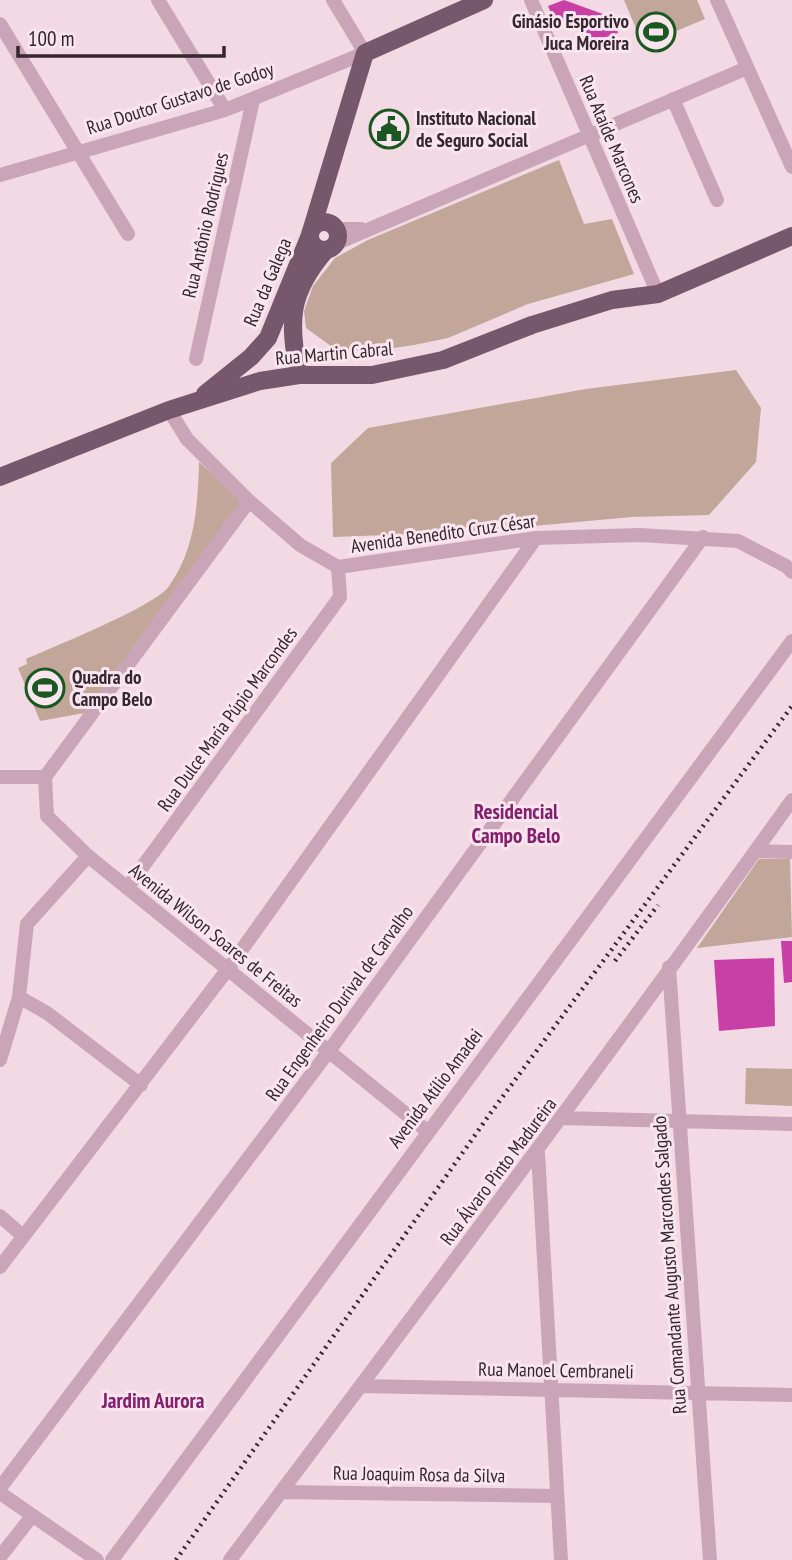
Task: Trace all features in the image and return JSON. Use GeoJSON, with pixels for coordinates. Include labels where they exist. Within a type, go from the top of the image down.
{"type":"FeatureCollection","features":[{"type":"Feature","properties":{"kind":"main road","name":"Rua Doutor Gustavo de Godoy"},"geometry":{"type":"LineString","coordinates":[[365,53],[484,0]]}},
{"type":"Feature","properties":{"kind":"main road","name":"Rua da Galega"},"geometry":{"type":"LineString","coordinates":[[299,375],[291,320],[297,294],[325,235],[325,185],[365,53]]}},
{"type":"Feature","properties":{"kind":"main road","name":"Rua da Galega"},"geometry":{"type":"LineString","coordinates":[[198,400],[251,357],[268,338],[325,235]]}},
{"type":"Feature","properties":{"kind":"main road","name":"Rua Martin Cabral"},"geometry":{"type":"LineString","coordinates":[[0,477],[169,410],[260,381],[299,375],[372,375],[443,360],[532,324],[598,304],[658,294],[792,236]]}},
{"type":"Feature","properties":{"kind":"main road"},"geometry":{"type":"LineString","coordinates":[[268,338],[284,340],[293,346]]}},
{"type":"Feature","properties":{"kind":"main road"},"geometry":{"type":"LineString","coordinates":[[251,357],[260,381]]}},
{"type":"Feature","properties":{"kind":"street"},"geometry":{"type":"LineString","coordinates":[[158,0],[225,110]]}},
{"type":"Feature","properties":{"kind":"street"},"geometry":{"type":"LineString","coordinates":[[333,0],[365,53]]}},
{"type":"Feature","properties":{"kind":"street","name":"Rua Ataíde Marcones"},"geometry":{"type":"LineString","coordinates":[[531,0],[658,294]]}},
{"type":"Feature","properties":{"kind":"street"},"geometry":{"type":"LineString","coordinates":[[717,0],[792,167]]}},
{"type":"Feature","properties":{"kind":"street"},"geometry":{"type":"LineString","coordinates":[[0,24],[128,234]]}},
{"type":"Feature","properties":{"kind":"street","name":"Rua Doutor Gustavo de Godoy"},"geometry":{"type":"LineString","coordinates":[[0,175],[225,110],[365,53]]}},
{"type":"Feature","properties":{"kind":"street"},"geometry":{"type":"LineString","coordinates":[[325,235],[379,225],[747,68]]}},
{"type":"Feature","properties":{"kind":"street"},"geometry":{"type":"LineString","coordinates":[[673,99],[717,200]]}},
{"type":"Feature","properties":{"kind":"street","name":"Rua Antônio Rodrigues"},"geometry":{"type":"LineString","coordinates":[[196,359],[253,100]]}},
{"type":"Feature","properties":{"kind":"street","name":"Avenida Benedito Cruz César"},"geometry":{"type":"LineString","coordinates":[[169,410],[187,439],[249,501],[300,545],[338,567],[536,538],[640,535],[703,537]]}},
{"type":"Feature","properties":{"kind":"street"},"geometry":{"type":"LineString","coordinates":[[0,777],[45,777],[249,501]]}},
{"type":"Feature","properties":{"kind":"street"},"geometry":{"type":"LineString","coordinates":[[703,537],[738,541],[786,566],[792,572]]}},
{"type":"Feature","properties":{"kind":"street","name":"Rua Engenheiro Durival de Carvalho"},"geometry":{"type":"LineString","coordinates":[[0,1490],[328,1051],[703,537]]}},
{"type":"Feature","properties":{"kind":"street"},"geometry":{"type":"LineString","coordinates":[[0,1267],[228,968],[536,538]]}},
{"type":"Feature","properties":{"kind":"street","name":"Rua Dulce Maria Púpio Marcondes"},"geometry":{"type":"LineString","coordinates":[[127,888],[340,597],[338,567]]}},
{"type":"Feature","properties":{"kind":"street","name":"Avenida Atílio Amadei"},"geometry":{"type":"LineString","coordinates":[[112,1560],[792,641]]}},
{"type":"Feature","properties":{"kind":"street","name":"Avenida Wilson Soares de Freitas"},"geometry":{"type":"LineString","coordinates":[[45,777],[47,816],[88,856],[428,1131]]}},
{"type":"Feature","properties":{"kind":"street","name":"Rua Álvaro Pinto Madureira"},"geometry":{"type":"LineString","coordinates":[[230,1560],[538,1153],[669,967],[792,800]]}},
{"type":"Feature","properties":{"kind":"street"},"geometry":{"type":"LineString","coordinates":[[756,850],[792,852]]}},
{"type":"Feature","properties":{"kind":"street"},"geometry":{"type":"LineString","coordinates":[[0,1060],[19,997],[27,924],[88,856]]}},
{"type":"Feature","properties":{"kind":"street","name":"Rua Comandante Augusto Marcondes Salgado"},"geometry":{"type":"LineString","coordinates":[[669,967],[710,1560]]}},
{"type":"Feature","properties":{"kind":"street"},"geometry":{"type":"LineString","coordinates":[[19,997],[47,1013],[141,1085]]}},
{"type":"Feature","properties":{"kind":"street"},"geometry":{"type":"LineString","coordinates":[[562,1118],[792,1124]]}},
{"type":"Feature","properties":{"kind":"street"},"geometry":{"type":"LineString","coordinates":[[538,1153],[561,1560]]}},
{"type":"Feature","properties":{"kind":"street"},"geometry":{"type":"LineString","coordinates":[[0,1216],[23,1236]]}},
{"type":"Feature","properties":{"kind":"street","name":"Rua Manoel Cembraneli"},"geometry":{"type":"LineString","coordinates":[[361,1385],[792,1395]]}},
{"type":"Feature","properties":{"kind":"street"},"geometry":{"type":"LineString","coordinates":[[0,1490],[32,1516],[97,1560]]}},
{"type":"Feature","properties":{"kind":"street","name":"Rua Joaquim Rosa da Silva"},"geometry":{"type":"LineString","coordinates":[[281,1492],[557,1496]]}},
{"type":"Feature","properties":{"kind":"street"},"geometry":{"type":"LineString","coordinates":[[0,1557],[32,1516]]}},
{"type":"Feature","properties":{"kind":"shaded area","name":"Ginásio Esportivo Juca Moreira"},"geometry":{"type":"Polygon","coordinates":[[[624,0],[697,0],[705,19],[643,45],[624,0]]]}},
{"type":"Feature","properties":{"kind":"shaded area"},"geometry":{"type":"Polygon","coordinates":[[[559,160],[584,224],[612,219],[634,274],[528,304],[448,338],[414,345],[373,351],[335,349],[306,328],[304,311],[313,286],[335,258],[368,240],[559,160]]]}},
{"type":"Feature","properties":{"kind":"shaded area"},"geometry":{"type":"Polygon","coordinates":[[[736,370],[761,408],[756,462],[709,515],[632,517],[468,532],[333,537],[331,463],[368,428],[586,389],[736,370]]]}},
{"type":"Feature","properties":{"kind":"shaded area"},"geometry":{"type":"Polygon","coordinates":[[[199,462],[242,501],[84,713],[40,721],[18,668],[27,664],[26,659],[145,604],[169,586],[190,542],[198,494],[199,462]]]}},
{"type":"Feature","properties":{"kind":"shaded area"},"geometry":{"type":"Polygon","coordinates":[[[759,859],[790,859],[792,937],[697,948],[759,859]]]}},
{"type":"Feature","properties":{"kind":"shaded area"},"geometry":{"type":"Polygon","coordinates":[[[746,1068],[792,1069],[792,1106],[745,1104],[746,1068]]]}},
{"type":"Feature","properties":{"kind":"building"},"geometry":{"type":"Polygon","coordinates":[[[564,0],[614,18],[618,33],[585,44],[572,15],[556,25],[548,6],[564,0]]]}},
{"type":"Feature","properties":{"kind":"building"},"geometry":{"type":"Polygon","coordinates":[[[781,941],[792,941],[792,982],[784,983],[781,941]]]}},
{"type":"Feature","properties":{"kind":"building"},"geometry":{"type":"Polygon","coordinates":[[[774,958],[775,1026],[719,1031],[714,960],[774,958]]]}},
{"type":"Feature","properties":{"kind":"railway"},"geometry":{"type":"LineString","coordinates":[[176,1560],[492,1111],[792,706]]}},
{"type":"Feature","properties":{"kind":"railway"},"geometry":{"type":"LineString","coordinates":[[615,961],[658,905]]}},
{"type":"Feature","properties":{"kind":"place","name":"Ginásio Esportivo Juca Moreira"},"geometry":{"type":"Point","coordinates":[656,32]}},
{"type":"Feature","properties":{"kind":"place","name":"Instituto Nacional de Seguro Social"},"geometry":{"type":"Point","coordinates":[389,129]}},
{"type":"Feature","properties":{"kind":"place","name":"Quadra do Campo Belo"},"geometry":{"type":"Point","coordinates":[45,688]}},
{"type":"Feature","properties":{"kind":"district","name":"Residencial Campo Belo"},"geometry":{"type":"Point","coordinates":[516,823]}},
{"type":"Feature","properties":{"kind":"district","name":"Jardim Aurora"},"geometry":{"type":"Point","coordinates":[153,1400]}}]}
